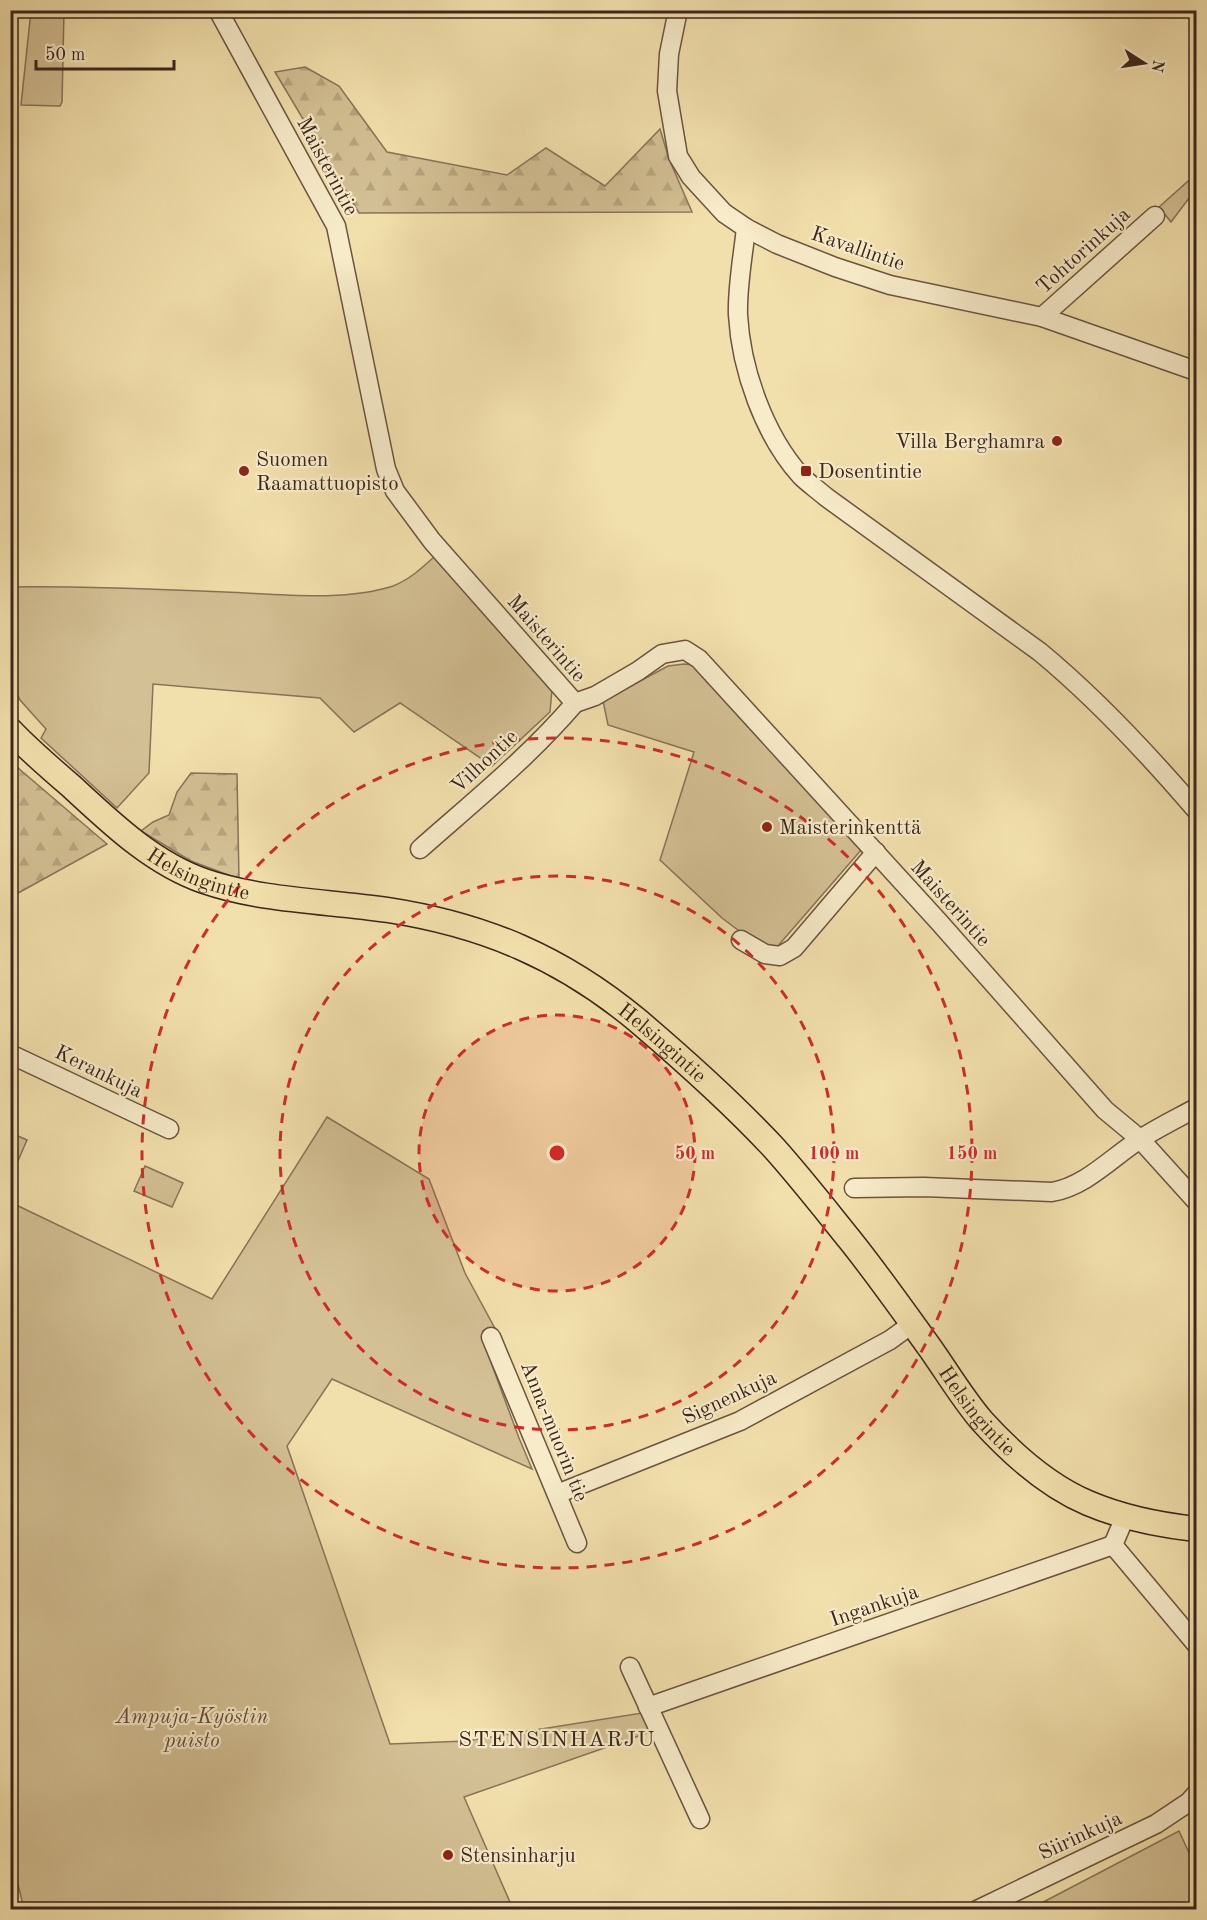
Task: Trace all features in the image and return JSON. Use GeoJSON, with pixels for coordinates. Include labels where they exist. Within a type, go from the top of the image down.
{"type":"FeatureCollection","features":[{"type":"Feature","properties":{"kind":"main road","name":"Helsingintie"},"geometry":{"type":"LineString","coordinates":[[10,730],[110,822],[140,846],[202,880],[270,896],[387,910],[442,920],[484,932],[528,949],[566,970],[636,1019],[774,1148],[851,1242],[980,1419],[1016,1455],[1047,1479],[1084,1502],[1125,1517],[1197,1529]]}},
{"type":"Feature","properties":{"kind":"street","name":"Maisterintie"},"geometry":{"type":"LineString","coordinates":[[218,10],[336,226],[386,470],[395,491],[432,541],[575,703],[595,696],[662,654],[685,650],[699,659],[876,852],[1105,1110],[1140,1139],[1197,1202]]}},
{"type":"Feature","properties":{"kind":"street","name":"Kavallintie"},"geometry":{"type":"LineString","coordinates":[[678,10],[669,54],[667,92],[678,156],[691,177],[724,213],[746,228],[835,267],[890,285],[1042,317],[1197,371]]}},
{"type":"Feature","properties":{"kind":"street","name":"Tohtorinkuja"},"geometry":{"type":"LineString","coordinates":[[1042,317],[1155,216]]}},
{"type":"Feature","properties":{"kind":"street"},"geometry":{"type":"LineString","coordinates":[[746,228],[738,313],[742,347],[750,382],[769,428],[801,476],[826,497],[1040,652],[1071,678],[1148,754],[1197,810]]}},
{"type":"Feature","properties":{"kind":"street","name":"Vilhontie"},"geometry":{"type":"LineString","coordinates":[[420,849],[494,784],[559,722],[575,703]]}},
{"type":"Feature","properties":{"kind":"street"},"geometry":{"type":"LineString","coordinates":[[741,940],[765,954],[780,956],[794,948],[876,852]]}},
{"type":"Feature","properties":{"kind":"street","name":"Kerankuja"},"geometry":{"type":"LineString","coordinates":[[10,1054],[169,1129]]}},
{"type":"Feature","properties":{"kind":"street"},"geometry":{"type":"LineString","coordinates":[[854,1188],[924,1187],[1052,1192],[1065,1190],[1080,1183],[1140,1139],[1197,1108]]}},
{"type":"Feature","properties":{"kind":"street","name":"Signenkuja"},"geometry":{"type":"LineString","coordinates":[[556,1494],[741,1421],[890,1340],[912,1324]]}},
{"type":"Feature","properties":{"kind":"street","name":"Anna-muorin tie"},"geometry":{"type":"LineString","coordinates":[[491,1337],[577,1544]]}},
{"type":"Feature","properties":{"kind":"street"},"geometry":{"type":"LineString","coordinates":[[1125,1517],[1113,1545],[1197,1644]]}},
{"type":"Feature","properties":{"kind":"street","name":"Ingankuja"},"geometry":{"type":"LineString","coordinates":[[648,1707],[1113,1545]]}},
{"type":"Feature","properties":{"kind":"street"},"geometry":{"type":"LineString","coordinates":[[630,1667],[700,1819]]}},
{"type":"Feature","properties":{"kind":"street","name":"Siirinkuja"},"geometry":{"type":"LineString","coordinates":[[977,1910],[1156,1824],[1197,1794]]}},
{"type":"Feature","properties":{"kind":"green space"},"geometry":{"type":"Polygon","coordinates":[[[31,11],[64,11],[62,102],[60,106],[21,105],[31,11]]]}},
{"type":"Feature","properties":{"kind":"green space"},"geometry":{"type":"Polygon","coordinates":[[[305,67],[339,86],[387,152],[507,175],[546,148],[605,186],[660,129],[669,159],[692,212],[359,213],[275,72],[305,67]]]}},
{"type":"Feature","properties":{"kind":"green space"},"geometry":{"type":"Polygon","coordinates":[[[1196,174],[1196,189],[1171,222],[1159,207],[1196,174]]]}},
{"type":"Feature","properties":{"kind":"green space"},"geometry":{"type":"Polygon","coordinates":[[[434,557],[552,689],[550,712],[492,766],[400,703],[354,732],[320,698],[153,684],[149,773],[117,808],[41,738],[46,729],[20,700],[11,681],[11,587],[118,588],[310,596],[353,594],[393,586],[415,573],[434,557]]]}},
{"type":"Feature","properties":{"kind":"green space"},"geometry":{"type":"Polygon","coordinates":[[[695,665],[862,849],[777,947],[767,948],[758,945],[722,918],[660,860],[694,752],[608,725],[603,701],[668,666],[695,665]]]}},
{"type":"Feature","properties":{"kind":"green space"},"geometry":{"type":"Polygon","coordinates":[[[11,762],[107,844],[10,897],[11,762]]]}},
{"type":"Feature","properties":{"kind":"green space"},"geometry":{"type":"Polygon","coordinates":[[[191,773],[237,774],[239,879],[191,861],[141,831],[153,822],[169,815],[177,792],[191,773]]]}},
{"type":"Feature","properties":{"kind":"green space","name":"Ampuja-Kyöstin puisto"},"geometry":{"type":"Polygon","coordinates":[[[327,1117],[429,1179],[465,1273],[498,1334],[483,1341],[532,1469],[332,1379],[287,1446],[390,1744],[466,1741],[642,1713],[650,1732],[464,1797],[513,1909],[24,1909],[10,1852],[10,1202],[212,1299],[327,1117]]]}},
{"type":"Feature","properties":{"kind":"green space"},"geometry":{"type":"Polygon","coordinates":[[[11,1133],[27,1140],[11,1177],[11,1133]]]}},
{"type":"Feature","properties":{"kind":"green space"},"geometry":{"type":"Polygon","coordinates":[[[145,1166],[183,1183],[172,1207],[134,1191],[145,1166]]]}},
{"type":"Feature","properties":{"kind":"green space"},"geometry":{"type":"Polygon","coordinates":[[[1179,1831],[1196,1868],[1196,1909],[1030,1909],[1179,1831]]]}},
{"type":"Feature","properties":{"kind":"place","name":"Villa Berghamra"},"geometry":{"type":"Point","coordinates":[1057,441]}},
{"type":"Feature","properties":{"kind":"place","name":"Suomen Raamattuopisto"},"geometry":{"type":"Point","coordinates":[244,471]}},
{"type":"Feature","properties":{"kind":"place","name":"Dosentintie"},"geometry":{"type":"Point","coordinates":[806,471]}},
{"type":"Feature","properties":{"kind":"place","name":"Maisterinkenttä"},"geometry":{"type":"Point","coordinates":[767,827]}},
{"type":"Feature","properties":{"kind":"place","name":"Stensinharju"},"geometry":{"type":"Point","coordinates":[448,1855]}},
{"type":"Feature","properties":{"kind":"district","name":"STENSINHARJU"},"geometry":{"type":"Point","coordinates":[557,1738]}}]}
